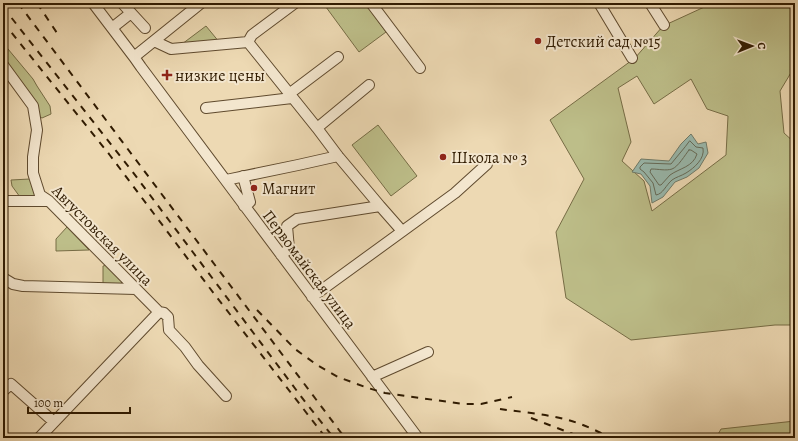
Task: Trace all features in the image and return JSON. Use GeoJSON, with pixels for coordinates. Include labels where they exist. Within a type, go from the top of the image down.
{"type":"FeatureCollection","features":[{"type":"Feature","properties":{"kind":"street","name":"Первомайская улица"},"geometry":{"type":"LineString","coordinates":[[93,3],[418,438]]}},
{"type":"Feature","properties":{"kind":"street"},"geometry":{"type":"LineString","coordinates":[[122,3],[145,28]]}},
{"type":"Feature","properties":{"kind":"street"},"geometry":{"type":"LineString","coordinates":[[134,56],[201,3]]}},
{"type":"Feature","properties":{"kind":"street"},"geometry":{"type":"LineString","coordinates":[[248,42],[252,35],[295,3]]}},
{"type":"Feature","properties":{"kind":"street"},"geometry":{"type":"LineString","coordinates":[[370,3],[420,68]]}},
{"type":"Feature","properties":{"kind":"street"},"geometry":{"type":"LineString","coordinates":[[599,3],[632,58]]}},
{"type":"Feature","properties":{"kind":"street"},"geometry":{"type":"LineString","coordinates":[[650,3],[664,25]]}},
{"type":"Feature","properties":{"kind":"street"},"geometry":{"type":"LineString","coordinates":[[112,28],[131,13]]}},
{"type":"Feature","properties":{"kind":"street"},"geometry":{"type":"LineString","coordinates":[[154,41],[171,49],[248,42]]}},
{"type":"Feature","properties":{"kind":"street"},"geometry":{"type":"LineString","coordinates":[[248,42],[338,156],[402,231]]}},
{"type":"Feature","properties":{"kind":"street"},"geometry":{"type":"LineString","coordinates":[[206,108],[291,96],[338,57]]}},
{"type":"Feature","properties":{"kind":"street","name":"Августовская улица"},"geometry":{"type":"LineString","coordinates":[[3,65],[33,106],[37,130],[33,157],[33,173],[40,195],[50,201],[159,312],[168,316],[169,330],[226,396]]}},
{"type":"Feature","properties":{"kind":"street"},"geometry":{"type":"LineString","coordinates":[[317,128],[369,85]]}},
{"type":"Feature","properties":{"kind":"street"},"geometry":{"type":"LineString","coordinates":[[226,180],[338,156]]}},
{"type":"Feature","properties":{"kind":"street"},"geometry":{"type":"LineString","coordinates":[[312,297],[455,193],[487,164]]}},
{"type":"Feature","properties":{"kind":"street"},"geometry":{"type":"LineString","coordinates":[[243,176],[250,202],[244,206]]}},
{"type":"Feature","properties":{"kind":"street"},"geometry":{"type":"LineString","coordinates":[[3,201],[50,201]]}},
{"type":"Feature","properties":{"kind":"street"},"geometry":{"type":"LineString","coordinates":[[281,256],[289,249],[287,226],[297,219],[380,206]]}},
{"type":"Feature","properties":{"kind":"street"},"geometry":{"type":"LineString","coordinates":[[3,278],[14,284],[23,286],[136,288]]}},
{"type":"Feature","properties":{"kind":"street"},"geometry":{"type":"LineString","coordinates":[[39,438],[159,312]]}},
{"type":"Feature","properties":{"kind":"street"},"geometry":{"type":"LineString","coordinates":[[372,377],[428,352]]}},
{"type":"Feature","properties":{"kind":"street"},"geometry":{"type":"LineString","coordinates":[[3,391],[11,384],[54,422]]}},
{"type":"Feature","properties":{"kind":"green space"},"geometry":{"type":"Polygon","coordinates":[[[323,3],[365,3],[386,32],[359,52],[323,3]]]}},
{"type":"Feature","properties":{"kind":"green space"},"geometry":{"type":"Polygon","coordinates":[[[713,3],[795,3],[795,66],[780,91],[784,133],[795,143],[795,325],[775,325],[631,340],[566,298],[556,232],[584,179],[550,120],[635,58],[663,26],[713,3]],[[637,76],[618,88],[631,142],[622,161],[644,181],[652,211],[726,155],[728,116],[707,109],[691,79],[654,104],[637,76]]]}},
{"type":"Feature","properties":{"kind":"green space"},"geometry":{"type":"Polygon","coordinates":[[[206,26],[220,43],[178,47],[206,26]]]}},
{"type":"Feature","properties":{"kind":"green space"},"geometry":{"type":"Polygon","coordinates":[[[3,43],[33,79],[50,106],[51,114],[42,118],[38,116],[26,89],[3,57],[3,43]]]}},
{"type":"Feature","properties":{"kind":"green space"},"geometry":{"type":"Polygon","coordinates":[[[378,125],[417,176],[391,196],[352,145],[378,125]]]}},
{"type":"Feature","properties":{"kind":"green space"},"geometry":{"type":"Polygon","coordinates":[[[30,179],[37,196],[20,197],[12,186],[11,180],[30,179]]]}},
{"type":"Feature","properties":{"kind":"green space"},"geometry":{"type":"Polygon","coordinates":[[[67,227],[89,250],[56,251],[56,239],[67,227]]]}},
{"type":"Feature","properties":{"kind":"green space"},"geometry":{"type":"Polygon","coordinates":[[[107,265],[124,282],[124,285],[103,284],[103,266],[107,265]]]}},
{"type":"Feature","properties":{"kind":"green space"},"geometry":{"type":"Polygon","coordinates":[[[795,421],[795,438],[716,438],[721,429],[795,421]]]}},
{"type":"Feature","properties":{"kind":"water"},"geometry":{"type":"Polygon","coordinates":[[[691,134],[698,144],[706,142],[708,153],[699,168],[687,177],[675,182],[663,197],[652,203],[650,186],[641,174],[632,172],[641,159],[669,161],[681,144],[691,134]]]}},
{"type":"Feature","properties":{"kind":"railway"},"geometry":{"type":"LineString","coordinates":[[18,3],[345,438]]}},
{"type":"Feature","properties":{"kind":"railway"},"geometry":{"type":"LineString","coordinates":[[37,3],[59,36]]}},
{"type":"Feature","properties":{"kind":"railway"},"geometry":{"type":"LineString","coordinates":[[3,7],[132,171],[306,403],[334,438]]}},
{"type":"Feature","properties":{"kind":"railway"},"geometry":{"type":"LineString","coordinates":[[3,22],[109,154],[215,295],[326,438]]}},
{"type":"Feature","properties":{"kind":"railway"},"geometry":{"type":"LineString","coordinates":[[257,310],[295,349],[317,365],[338,377],[368,388],[385,393],[463,404],[481,404],[512,397]]}},
{"type":"Feature","properties":{"kind":"railway"},"geometry":{"type":"LineString","coordinates":[[500,409],[568,420],[611,438]]}},
{"type":"Feature","properties":{"kind":"railway"},"geometry":{"type":"LineString","coordinates":[[531,418],[573,434]]}},
{"type":"Feature","properties":{"kind":"place","name":"Детский сад №15"},"geometry":{"type":"Point","coordinates":[538,41]}},
{"type":"Feature","properties":{"kind":"place","name":"низкие цены"},"geometry":{"type":"Point","coordinates":[167,75]}},
{"type":"Feature","properties":{"kind":"place","name":"Школа № 3"},"geometry":{"type":"Point","coordinates":[443,157]}},
{"type":"Feature","properties":{"kind":"place","name":"Магнит"},"geometry":{"type":"Point","coordinates":[254,188]}}]}
